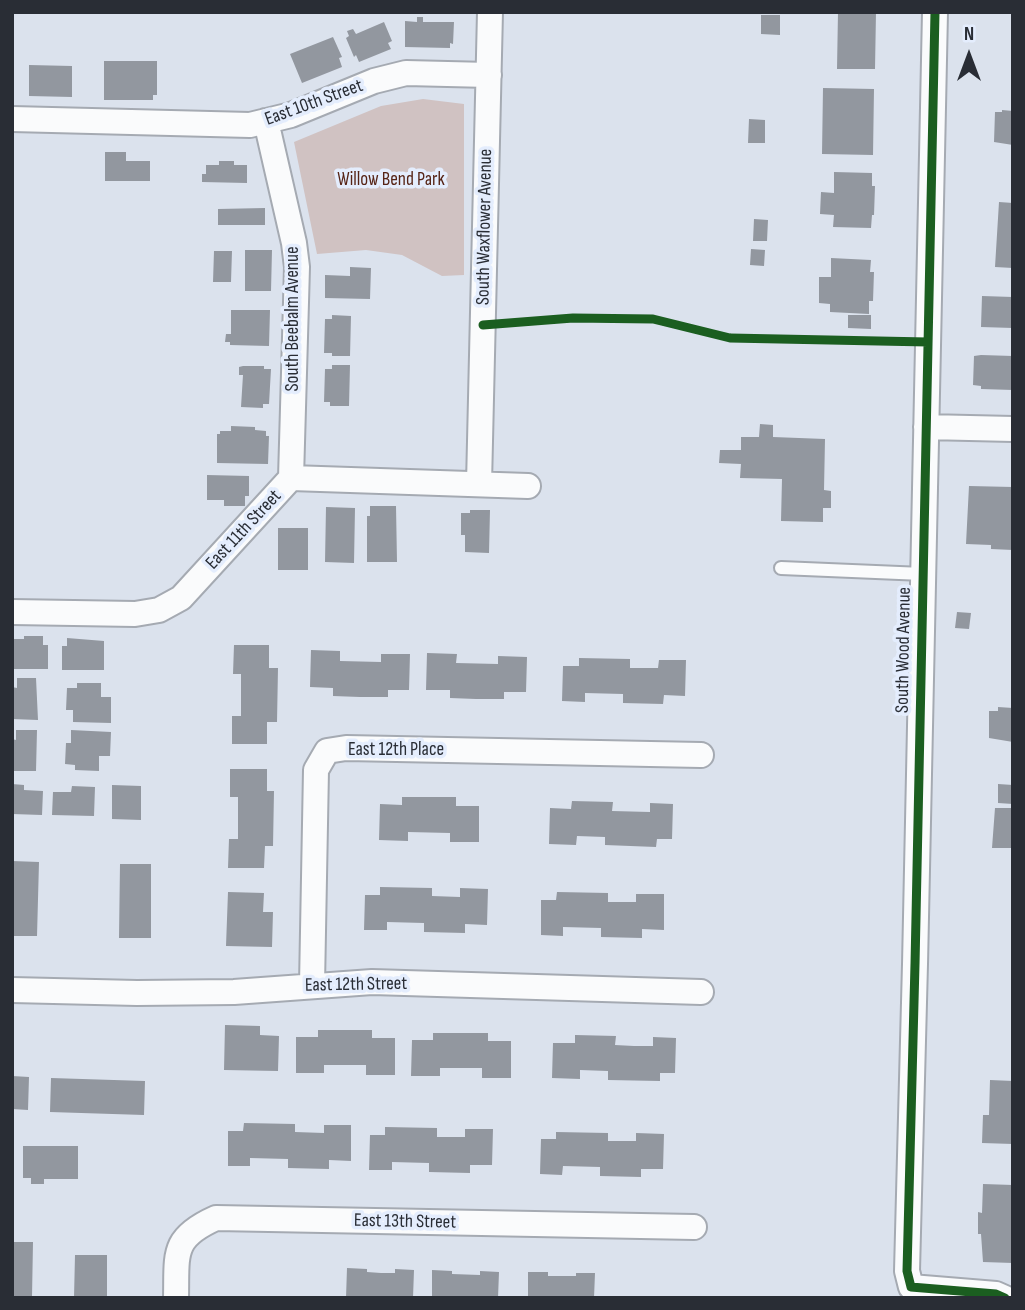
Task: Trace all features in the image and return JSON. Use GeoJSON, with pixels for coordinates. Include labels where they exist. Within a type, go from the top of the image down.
{"type":"FeatureCollection","features":[{"type":"Feature","properties":{"kind":"street","name":"South Waxflower Avenue"},"geometry":{"type":"LineString","coordinates":[[479,484],[490,12]]}},
{"type":"Feature","properties":{"kind":"street","name":"South Wood Avenue"},"geometry":{"type":"LineString","coordinates":[[934,12],[915,964],[906,1256],[911,1287],[972,1295]]}},
{"type":"Feature","properties":{"kind":"street","name":"East 10th Street"},"geometry":{"type":"LineString","coordinates":[[12,118],[250,125],[291,115],[374,81],[406,73],[489,75]]}},
{"type":"Feature","properties":{"kind":"street","name":"South Beebalm Avenue"},"geometry":{"type":"LineString","coordinates":[[266,121],[297,267],[291,478]]}},
{"type":"Feature","properties":{"kind":"street"},"geometry":{"type":"LineString","coordinates":[[926,427],[1013,429]]}},
{"type":"Feature","properties":{"kind":"street","name":"East 11th Street"},"geometry":{"type":"LineString","coordinates":[[12,612],[135,614],[159,610],[181,598],[291,478],[528,486]]}},
{"type":"Feature","properties":{"kind":"street","name":"East 12th Place"},"geometry":{"type":"LineString","coordinates":[[312,985],[316,770],[327,751],[346,748],[701,755]]}},
{"type":"Feature","properties":{"kind":"street","name":"East 12th Street"},"geometry":{"type":"LineString","coordinates":[[12,990],[234,992],[372,982],[701,992]]}},
{"type":"Feature","properties":{"kind":"street","name":"East 13th Street"},"geometry":{"type":"LineString","coordinates":[[176,1298],[177,1256],[183,1238],[195,1227],[216,1218],[694,1227]]}},
{"type":"Feature","properties":{"kind":"street"},"geometry":{"type":"LineString","coordinates":[[972,1295],[996,1294],[1005,1298]]}},
{"type":"Feature","properties":{"kind":"lane"},"geometry":{"type":"LineString","coordinates":[[781,568],[923,574]]}},
{"type":"Feature","properties":{"kind":"green space","name":"Willow Bend Park"},"geometry":{"type":"Polygon","coordinates":[[[423,99],[464,104],[464,275],[442,276],[402,255],[366,250],[317,254],[294,142],[381,106],[423,99]]]}},
{"type":"Feature","properties":{"kind":"building"},"geometry":{"type":"Polygon","coordinates":[[[838,12],[876,12],[875,69],[837,69],[838,12]]]}},
{"type":"Feature","properties":{"kind":"building"},"geometry":{"type":"Polygon","coordinates":[[[761,15],[780,15],[780,35],[761,34],[761,15]]]}},
{"type":"Feature","properties":{"kind":"building"},"geometry":{"type":"Polygon","coordinates":[[[417,17],[423,17],[423,22],[454,22],[453,44],[450,43],[450,48],[405,47],[405,21],[417,22],[417,17]]]}},
{"type":"Feature","properties":{"kind":"building"},"geometry":{"type":"Polygon","coordinates":[[[384,22],[392,41],[388,43],[391,49],[359,62],[346,38],[349,36],[347,31],[353,29],[356,34],[384,22]]]}},
{"type":"Feature","properties":{"kind":"building"},"geometry":{"type":"Polygon","coordinates":[[[333,37],[342,57],[339,58],[342,67],[302,83],[290,54],[333,37]]]}},
{"type":"Feature","properties":{"kind":"building"},"geometry":{"type":"Polygon","coordinates":[[[104,61],[157,61],[157,95],[153,95],[153,100],[104,100],[104,61]]]}},
{"type":"Feature","properties":{"kind":"building"},"geometry":{"type":"Polygon","coordinates":[[[29,65],[72,66],[72,97],[29,96],[29,65]]]}},
{"type":"Feature","properties":{"kind":"building"},"geometry":{"type":"Polygon","coordinates":[[[823,88],[874,89],[873,155],[822,154],[823,88]]]}},
{"type":"Feature","properties":{"kind":"building"},"geometry":{"type":"Polygon","coordinates":[[[1013,111],[1013,145],[994,142],[995,112],[1013,111]]]}},
{"type":"Feature","properties":{"kind":"building"},"geometry":{"type":"Polygon","coordinates":[[[749,119],[765,120],[765,143],[748,143],[749,119]]]}},
{"type":"Feature","properties":{"kind":"building"},"geometry":{"type":"Polygon","coordinates":[[[105,152],[126,152],[126,161],[150,161],[150,181],[105,181],[105,152]]]}},
{"type":"Feature","properties":{"kind":"building"},"geometry":{"type":"Polygon","coordinates":[[[219,161],[234,161],[234,165],[247,165],[247,183],[202,182],[206,165],[219,165],[219,161]]]}},
{"type":"Feature","properties":{"kind":"building"},"geometry":{"type":"Polygon","coordinates":[[[834,172],[872,173],[872,186],[875,186],[871,228],[833,227],[834,215],[820,214],[821,192],[834,193],[834,172]]]}},
{"type":"Feature","properties":{"kind":"building"},"geometry":{"type":"Polygon","coordinates":[[[999,202],[1013,203],[1013,268],[995,267],[999,202]]]}},
{"type":"Feature","properties":{"kind":"building"},"geometry":{"type":"Polygon","coordinates":[[[265,208],[265,225],[218,225],[218,209],[265,208]]]}},
{"type":"Feature","properties":{"kind":"building"},"geometry":{"type":"Polygon","coordinates":[[[754,219],[768,220],[767,241],[753,241],[754,219]]]}},
{"type":"Feature","properties":{"kind":"building"},"geometry":{"type":"Polygon","coordinates":[[[751,249],[765,250],[764,266],[750,265],[751,249]]]}},
{"type":"Feature","properties":{"kind":"building"},"geometry":{"type":"Polygon","coordinates":[[[245,250],[272,250],[271,291],[245,291],[245,250]]]}},
{"type":"Feature","properties":{"kind":"building"},"geometry":{"type":"Polygon","coordinates":[[[214,251],[232,251],[231,282],[213,282],[214,251]]]}},
{"type":"Feature","properties":{"kind":"building"},"geometry":{"type":"Polygon","coordinates":[[[831,258],[871,260],[870,272],[874,272],[873,301],[869,301],[869,314],[830,312],[830,304],[819,303],[819,277],[831,277],[831,258]]]}},
{"type":"Feature","properties":{"kind":"building"},"geometry":{"type":"Polygon","coordinates":[[[350,267],[371,268],[370,299],[325,298],[325,275],[350,276],[350,267]]]}},
{"type":"Feature","properties":{"kind":"building"},"geometry":{"type":"Polygon","coordinates":[[[982,296],[1013,297],[1013,328],[981,327],[982,296]]]}},
{"type":"Feature","properties":{"kind":"building"},"geometry":{"type":"Polygon","coordinates":[[[231,310],[270,310],[269,346],[230,345],[230,342],[225,342],[226,334],[231,334],[231,310]]]}},
{"type":"Feature","properties":{"kind":"building"},"geometry":{"type":"Polygon","coordinates":[[[332,315],[351,316],[350,356],[324,353],[325,319],[332,319],[332,315]]]}},
{"type":"Feature","properties":{"kind":"building"},"geometry":{"type":"Polygon","coordinates":[[[848,315],[871,315],[871,329],[848,328],[848,315]]]}},
{"type":"Feature","properties":{"kind":"building"},"geometry":{"type":"Polygon","coordinates":[[[974,356],[1013,356],[1013,390],[981,389],[981,386],[973,385],[974,356]]]}},
{"type":"Feature","properties":{"kind":"building"},"geometry":{"type":"Polygon","coordinates":[[[332,365],[350,365],[349,406],[330,406],[330,402],[324,402],[325,369],[332,369],[332,365]]]}},
{"type":"Feature","properties":{"kind":"building"},"geometry":{"type":"Polygon","coordinates":[[[264,366],[264,369],[271,369],[269,404],[263,404],[263,408],[241,407],[243,375],[239,375],[239,367],[264,366]]]}},
{"type":"Feature","properties":{"kind":"building"},"geometry":{"type":"Polygon","coordinates":[[[760,424],[773,425],[773,437],[825,439],[824,490],[831,491],[831,508],[823,508],[823,522],[781,521],[782,479],[740,478],[741,464],[719,463],[720,450],[741,450],[741,437],[759,437],[760,424]]]}},
{"type":"Feature","properties":{"kind":"building"},"geometry":{"type":"Polygon","coordinates":[[[231,426],[255,427],[255,430],[266,431],[266,436],[269,436],[268,464],[217,463],[217,434],[220,434],[220,431],[231,431],[231,426]]]}},
{"type":"Feature","properties":{"kind":"building"},"geometry":{"type":"Polygon","coordinates":[[[207,475],[249,476],[249,496],[245,496],[245,506],[224,506],[224,500],[207,500],[207,475]]]}},
{"type":"Feature","properties":{"kind":"building"},"geometry":{"type":"Polygon","coordinates":[[[969,486],[1013,487],[1013,550],[991,549],[991,545],[966,544],[969,486]]]}},
{"type":"Feature","properties":{"kind":"building"},"geometry":{"type":"Polygon","coordinates":[[[370,506],[396,506],[397,562],[367,562],[367,516],[370,516],[370,506]]]}},
{"type":"Feature","properties":{"kind":"building"},"geometry":{"type":"Polygon","coordinates":[[[326,507],[355,508],[354,563],[325,562],[326,507]]]}},
{"type":"Feature","properties":{"kind":"building"},"geometry":{"type":"Polygon","coordinates":[[[470,510],[490,510],[489,553],[465,552],[465,535],[461,535],[461,513],[470,513],[470,510]]]}},
{"type":"Feature","properties":{"kind":"building"},"geometry":{"type":"Polygon","coordinates":[[[278,528],[308,528],[308,570],[278,570],[278,528]]]}},
{"type":"Feature","properties":{"kind":"building"},"geometry":{"type":"Polygon","coordinates":[[[957,612],[971,613],[969,629],[955,628],[957,612]]]}},
{"type":"Feature","properties":{"kind":"building"},"geometry":{"type":"Polygon","coordinates":[[[24,636],[43,636],[43,645],[48,645],[48,669],[12,669],[12,639],[24,639],[24,636]]]}},
{"type":"Feature","properties":{"kind":"building"},"geometry":{"type":"Polygon","coordinates":[[[67,638],[104,641],[104,670],[62,670],[62,646],[67,646],[67,638]]]}},
{"type":"Feature","properties":{"kind":"building"},"geometry":{"type":"Polygon","coordinates":[[[234,645],[269,645],[269,668],[278,668],[277,722],[267,722],[267,744],[232,744],[232,716],[241,716],[241,674],[233,674],[234,645]]]}},
{"type":"Feature","properties":{"kind":"building"},"geometry":{"type":"Polygon","coordinates":[[[311,650],[340,651],[340,661],[381,662],[381,654],[410,654],[409,690],[388,690],[388,697],[360,697],[333,696],[333,688],[310,687],[311,650]]]}},
{"type":"Feature","properties":{"kind":"building"},"geometry":{"type":"Polygon","coordinates":[[[427,653],[457,654],[456,663],[498,664],[498,656],[527,657],[526,692],[504,692],[504,699],[476,699],[450,698],[450,690],[426,690],[427,653]]]}},
{"type":"Feature","properties":{"kind":"building"},"geometry":{"type":"Polygon","coordinates":[[[579,658],[630,659],[630,668],[658,668],[659,660],[686,660],[685,696],[664,695],[663,704],[623,703],[623,694],[585,693],[585,702],[562,701],[563,666],[579,666],[579,658]]]}},
{"type":"Feature","properties":{"kind":"building"},"geometry":{"type":"Polygon","coordinates":[[[17,678],[36,678],[38,720],[12,719],[12,687],[17,688],[17,678]]]}},
{"type":"Feature","properties":{"kind":"building"},"geometry":{"type":"Polygon","coordinates":[[[77,683],[101,683],[101,697],[111,697],[111,723],[73,722],[73,710],[66,710],[67,688],[77,688],[77,683]]]}},
{"type":"Feature","properties":{"kind":"building"},"geometry":{"type":"Polygon","coordinates":[[[998,707],[1013,708],[1013,742],[989,738],[989,711],[998,711],[998,707]]]}},
{"type":"Feature","properties":{"kind":"building"},"geometry":{"type":"Polygon","coordinates":[[[16,730],[37,730],[36,771],[12,771],[12,739],[16,740],[16,730]]]}},
{"type":"Feature","properties":{"kind":"building"},"geometry":{"type":"Polygon","coordinates":[[[71,730],[111,732],[110,756],[99,756],[99,771],[75,770],[75,765],[65,764],[66,743],[71,743],[71,730]]]}},
{"type":"Feature","properties":{"kind":"building"},"geometry":{"type":"Polygon","coordinates":[[[230,769],[267,769],[267,791],[274,791],[273,846],[265,846],[264,868],[228,868],[229,839],[238,839],[238,797],[230,797],[230,769]]]}},
{"type":"Feature","properties":{"kind":"building"},"geometry":{"type":"Polygon","coordinates":[[[12,784],[24,785],[24,790],[43,791],[42,815],[12,814],[12,784]]]}},
{"type":"Feature","properties":{"kind":"building"},"geometry":{"type":"Polygon","coordinates":[[[998,784],[1013,785],[1013,804],[998,803],[998,784]]]}},
{"type":"Feature","properties":{"kind":"building"},"geometry":{"type":"Polygon","coordinates":[[[112,785],[141,786],[141,820],[112,819],[112,785]]]}},
{"type":"Feature","properties":{"kind":"building"},"geometry":{"type":"Polygon","coordinates":[[[72,786],[95,787],[94,816],[52,815],[53,792],[71,792],[72,786]]]}},
{"type":"Feature","properties":{"kind":"building"},"geometry":{"type":"Polygon","coordinates":[[[402,797],[456,797],[456,806],[479,806],[479,842],[450,842],[450,833],[408,832],[408,841],[379,840],[380,804],[402,805],[402,797]]]}},
{"type":"Feature","properties":{"kind":"building"},"geometry":{"type":"Polygon","coordinates":[[[572,801],[613,802],[612,811],[650,812],[650,803],[673,804],[672,839],[657,839],[656,847],[605,845],[605,837],[577,836],[576,845],[549,844],[550,808],[571,809],[572,801]]]}},
{"type":"Feature","properties":{"kind":"building"},"geometry":{"type":"Polygon","coordinates":[[[995,808],[1013,808],[1013,848],[992,848],[995,808]]]}},
{"type":"Feature","properties":{"kind":"building"},"geometry":{"type":"Polygon","coordinates":[[[12,861],[39,862],[37,936],[12,936],[12,861]]]}},
{"type":"Feature","properties":{"kind":"building"},"geometry":{"type":"Polygon","coordinates":[[[120,864],[151,864],[151,938],[119,938],[120,864]]]}},
{"type":"Feature","properties":{"kind":"building"},"geometry":{"type":"Polygon","coordinates":[[[380,887],[432,888],[432,896],[460,897],[460,888],[488,889],[487,925],[465,924],[465,933],[424,932],[424,923],[387,922],[387,930],[364,930],[365,895],[380,895],[380,887]]]}},
{"type":"Feature","properties":{"kind":"building"},"geometry":{"type":"Polygon","coordinates":[[[228,892],[264,893],[263,912],[273,912],[272,947],[226,946],[228,892]]]}},
{"type":"Feature","properties":{"kind":"building"},"geometry":{"type":"Polygon","coordinates":[[[557,892],[608,893],[608,902],[636,902],[636,894],[664,894],[664,930],[642,929],[642,938],[601,937],[601,928],[563,927],[563,936],[541,935],[541,900],[556,900],[557,892]]]}},
{"type":"Feature","properties":{"kind":"building"},"geometry":{"type":"Polygon","coordinates":[[[225,1025],[260,1026],[260,1035],[279,1036],[278,1071],[224,1070],[225,1025]]]}},
{"type":"Feature","properties":{"kind":"building"},"geometry":{"type":"Polygon","coordinates":[[[318,1030],[372,1030],[372,1038],[395,1038],[395,1075],[366,1075],[366,1065],[324,1065],[324,1073],[296,1073],[296,1037],[318,1037],[318,1030]]]}},
{"type":"Feature","properties":{"kind":"building"},"geometry":{"type":"Polygon","coordinates":[[[433,1033],[488,1033],[488,1041],[511,1041],[511,1078],[482,1078],[482,1068],[440,1068],[440,1076],[411,1076],[412,1040],[433,1040],[433,1033]]]}},
{"type":"Feature","properties":{"kind":"building"},"geometry":{"type":"Polygon","coordinates":[[[575,1035],[616,1036],[615,1045],[634,1046],[653,1046],[653,1037],[676,1038],[675,1073],[660,1073],[660,1081],[608,1080],[608,1071],[580,1070],[580,1079],[552,1078],[553,1043],[575,1043],[575,1035]]]}},
{"type":"Feature","properties":{"kind":"building"},"geometry":{"type":"Polygon","coordinates":[[[12,1076],[29,1077],[28,1110],[12,1109],[12,1076]]]}},
{"type":"Feature","properties":{"kind":"building"},"geometry":{"type":"Polygon","coordinates":[[[51,1078],[145,1081],[144,1115],[50,1112],[51,1078]]]}},
{"type":"Feature","properties":{"kind":"building"},"geometry":{"type":"Polygon","coordinates":[[[990,1080],[1013,1081],[1013,1144],[982,1143],[983,1115],[989,1115],[990,1080]]]}},
{"type":"Feature","properties":{"kind":"building"},"geometry":{"type":"Polygon","coordinates":[[[244,1123],[295,1124],[295,1132],[324,1133],[324,1125],[351,1125],[351,1161],[329,1160],[329,1169],[288,1168],[288,1159],[250,1158],[250,1166],[228,1166],[228,1131],[243,1131],[244,1123]]]}},
{"type":"Feature","properties":{"kind":"building"},"geometry":{"type":"Polygon","coordinates":[[[385,1127],[437,1128],[437,1137],[465,1137],[465,1129],[493,1129],[492,1165],[470,1165],[470,1173],[429,1172],[429,1163],[392,1162],[392,1170],[369,1170],[370,1135],[385,1135],[385,1127]]]}},
{"type":"Feature","properties":{"kind":"building"},"geometry":{"type":"Polygon","coordinates":[[[556,1132],[608,1133],[608,1141],[636,1141],[636,1133],[664,1134],[663,1169],[641,1169],[641,1177],[600,1176],[600,1167],[563,1166],[562,1175],[540,1174],[541,1139],[556,1139],[556,1132]]]}},
{"type":"Feature","properties":{"kind":"building"},"geometry":{"type":"Polygon","coordinates":[[[23,1146],[78,1146],[78,1179],[44,1179],[44,1184],[31,1184],[31,1178],[23,1178],[23,1146]]]}},
{"type":"Feature","properties":{"kind":"building"},"geometry":{"type":"Polygon","coordinates":[[[983,1184],[1013,1185],[1013,1263],[983,1262],[981,1234],[978,1234],[978,1212],[982,1213],[983,1184]]]}},
{"type":"Feature","properties":{"kind":"building"},"geometry":{"type":"Polygon","coordinates":[[[12,1242],[33,1242],[32,1297],[12,1298],[12,1242]]]}},
{"type":"Feature","properties":{"kind":"building"},"geometry":{"type":"Polygon","coordinates":[[[75,1255],[107,1255],[107,1298],[74,1298],[75,1255]]]}},
{"type":"Feature","properties":{"kind":"building"},"geometry":{"type":"Polygon","coordinates":[[[347,1268],[381,1273],[395,1273],[395,1269],[414,1270],[413,1298],[346,1298],[347,1268]]]}},
{"type":"Feature","properties":{"kind":"building"},"geometry":{"type":"Polygon","coordinates":[[[432,1270],[480,1275],[480,1271],[499,1272],[498,1298],[432,1298],[432,1270]]]}},
{"type":"Feature","properties":{"kind":"building"},"geometry":{"type":"Polygon","coordinates":[[[528,1272],[548,1272],[548,1276],[595,1273],[594,1298],[528,1298],[528,1272]]]}},
{"type":"Feature","properties":{"kind":"cycle path"},"geometry":{"type":"LineString","coordinates":[[935,12],[907,1271],[911,1287],[996,1294],[1005,1298]]}},
{"type":"Feature","properties":{"kind":"cycle path"},"geometry":{"type":"LineString","coordinates":[[483,325],[573,318],[653,319],[730,338],[928,342]]}}]}
